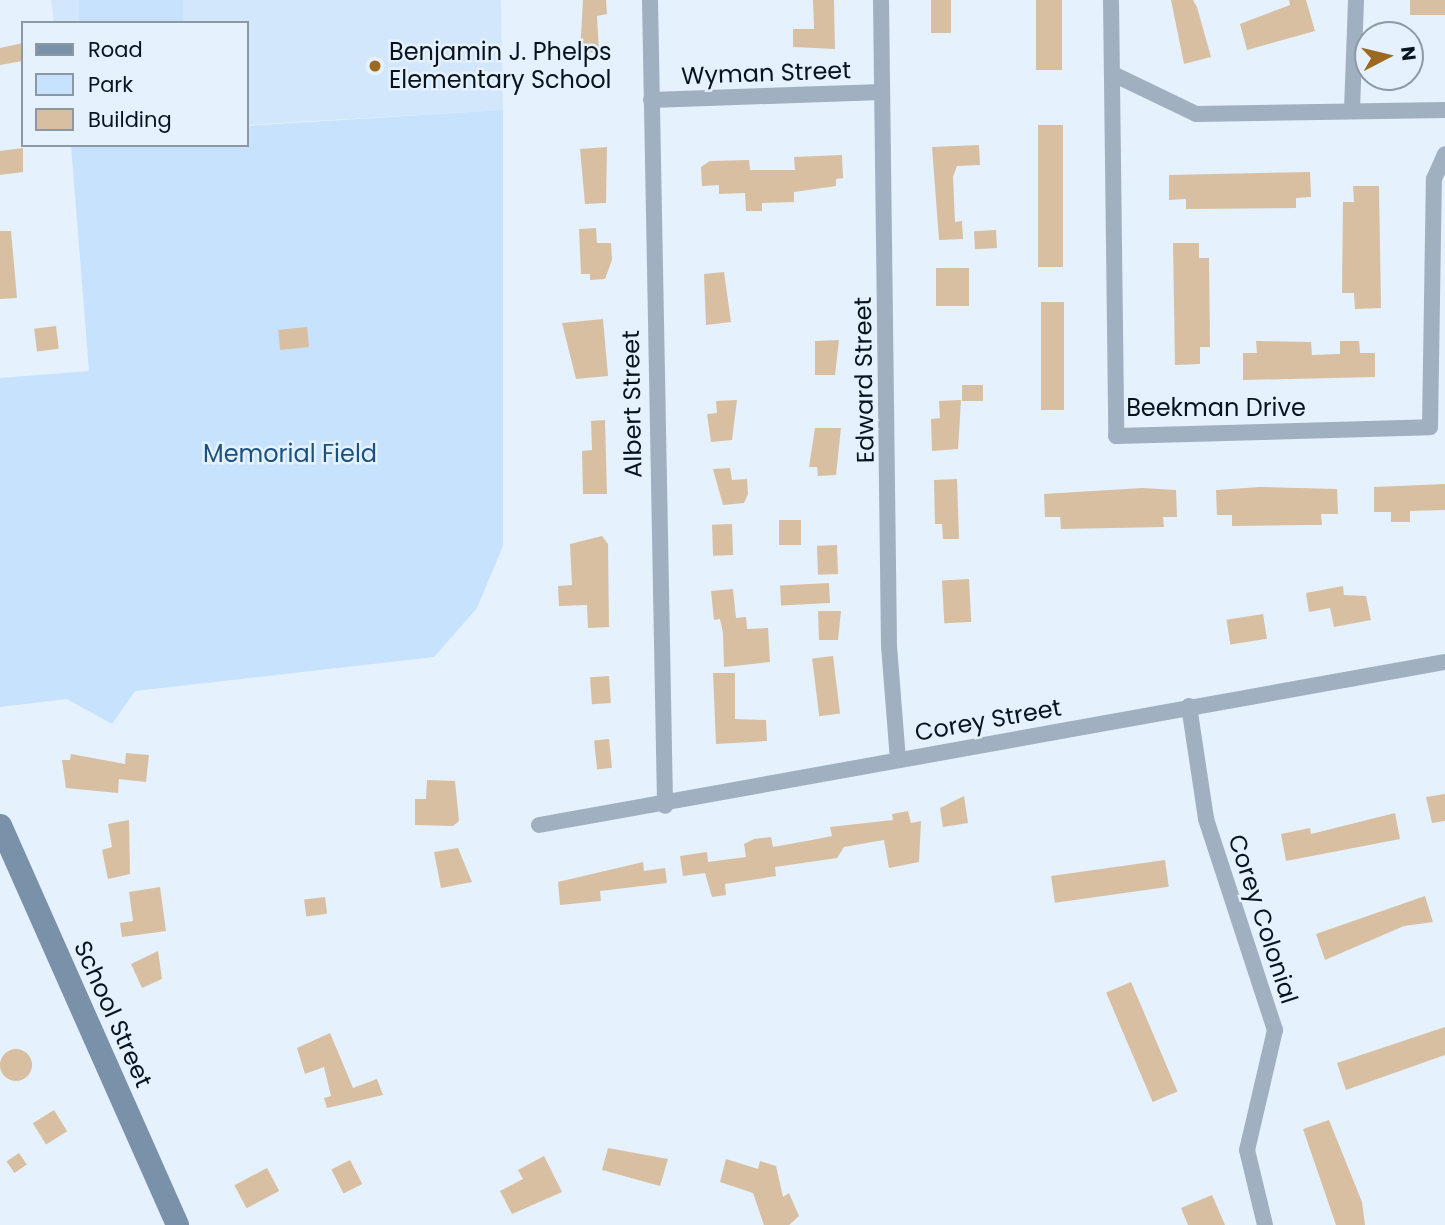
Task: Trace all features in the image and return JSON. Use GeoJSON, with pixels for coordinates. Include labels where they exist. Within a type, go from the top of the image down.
{"type":"FeatureCollection","features":[{"type":"Feature","properties":{"kind":"street","name":"Albert Street"},"geometry":{"type":"LineString","coordinates":[[650,0],[665,806]]}},
{"type":"Feature","properties":{"kind":"street","name":"Edward Street"},"geometry":{"type":"LineString","coordinates":[[881,0],[890,646],[898,760]]}},
{"type":"Feature","properties":{"kind":"street","name":"Beekman Drive"},"geometry":{"type":"LineString","coordinates":[[1111,0],[1116,436],[1430,427],[1434,179],[1445,154]]}},
{"type":"Feature","properties":{"kind":"street"},"geometry":{"type":"LineString","coordinates":[[1352,110],[1356,0]]}},
{"type":"Feature","properties":{"kind":"street"},"geometry":{"type":"LineString","coordinates":[[1113,74],[1196,114],[1445,110]]}},
{"type":"Feature","properties":{"kind":"street","name":"Wyman Street"},"geometry":{"type":"LineString","coordinates":[[651,100],[882,92]]}},
{"type":"Feature","properties":{"kind":"street","name":"Corey Street"},"geometry":{"type":"LineString","coordinates":[[540,825],[665,806],[1189,706],[1445,662]]}},
{"type":"Feature","properties":{"kind":"street","name":"Corey Colonial"},"geometry":{"type":"LineString","coordinates":[[1189,706],[1206,819],[1275,1030],[1247,1150],[1265,1225]]}},
{"type":"Feature","properties":{"kind":"street","name":"School Street"},"geometry":{"type":"LineString","coordinates":[[0,825],[177,1225]]}},
{"type":"Feature","properties":{"kind":"shaded area","name":"Benjamin J. Phelps Elementary School"},"geometry":{"type":"Polygon","coordinates":[[[51,0],[501,0],[503,110],[248,125],[248,21],[54,21],[51,0]]]}},
{"type":"Feature","properties":{"kind":"green space"},"geometry":{"type":"Polygon","coordinates":[[[79,0],[183,0],[183,21],[79,21],[79,0]]]}},
{"type":"Feature","properties":{"kind":"green space","name":"Memorial Field"},"geometry":{"type":"Polygon","coordinates":[[[503,110],[503,546],[477,608],[434,657],[135,691],[112,724],[67,699],[0,707],[0,378],[89,371],[71,147],[248,147],[248,126],[503,110]]]}},
{"type":"Feature","properties":{"kind":"building"},"geometry":{"type":"Polygon","coordinates":[[[583,0],[606,0],[607,14],[597,16],[599,52],[580,53],[583,0]]]}},
{"type":"Feature","properties":{"kind":"building"},"geometry":{"type":"Polygon","coordinates":[[[813,0],[834,0],[835,49],[793,47],[793,29],[814,29],[813,0]]]}},
{"type":"Feature","properties":{"kind":"building"},"geometry":{"type":"Polygon","coordinates":[[[931,0],[951,0],[951,33],[931,33],[931,0]]]}},
{"type":"Feature","properties":{"kind":"building"},"geometry":{"type":"Polygon","coordinates":[[[1036,0],[1062,0],[1062,70],[1036,70],[1036,0]]]}},
{"type":"Feature","properties":{"kind":"building"},"geometry":{"type":"Polygon","coordinates":[[[1171,0],[1193,0],[1211,57],[1184,64],[1171,0]]]}},
{"type":"Feature","properties":{"kind":"building"},"geometry":{"type":"Polygon","coordinates":[[[1289,0],[1306,0],[1315,31],[1247,50],[1240,24],[1290,5],[1289,0]]]}},
{"type":"Feature","properties":{"kind":"building"},"geometry":{"type":"Polygon","coordinates":[[[1410,0],[1445,0],[1445,15],[1410,15],[1410,0]]]}},
{"type":"Feature","properties":{"kind":"building"},"geometry":{"type":"Polygon","coordinates":[[[21,43],[21,61],[0,65],[0,48],[21,43]]]}},
{"type":"Feature","properties":{"kind":"building"},"geometry":{"type":"Polygon","coordinates":[[[1038,125],[1063,125],[1063,267],[1038,267],[1038,125]]]}},
{"type":"Feature","properties":{"kind":"building"},"geometry":{"type":"Polygon","coordinates":[[[979,145],[980,165],[957,166],[953,177],[955,222],[962,221],[963,239],[939,240],[932,147],[979,145]]]}},
{"type":"Feature","properties":{"kind":"building"},"geometry":{"type":"Polygon","coordinates":[[[607,147],[606,203],[585,204],[580,149],[607,147]]]}},
{"type":"Feature","properties":{"kind":"building"},"geometry":{"type":"Polygon","coordinates":[[[23,148],[23,172],[0,175],[0,151],[23,148]]]}},
{"type":"Feature","properties":{"kind":"building"},"geometry":{"type":"Polygon","coordinates":[[[842,155],[843,178],[836,179],[836,186],[794,192],[794,202],[762,203],[762,211],[746,211],[745,193],[719,194],[719,185],[702,186],[701,167],[710,161],[749,160],[750,170],[795,170],[794,157],[842,155]]]}},
{"type":"Feature","properties":{"kind":"building"},"geometry":{"type":"Polygon","coordinates":[[[1310,172],[1311,197],[1296,198],[1296,208],[1186,209],[1186,199],[1169,200],[1169,175],[1310,172]]]}},
{"type":"Feature","properties":{"kind":"building"},"geometry":{"type":"Polygon","coordinates":[[[1353,186],[1379,186],[1381,308],[1355,309],[1354,293],[1342,293],[1343,202],[1354,202],[1353,186]]]}},
{"type":"Feature","properties":{"kind":"building"},"geometry":{"type":"Polygon","coordinates":[[[596,228],[597,243],[611,243],[612,260],[605,279],[590,280],[590,274],[581,274],[579,229],[596,228]]]}},
{"type":"Feature","properties":{"kind":"building"},"geometry":{"type":"Polygon","coordinates":[[[996,230],[997,248],[975,249],[974,231],[996,230]]]}},
{"type":"Feature","properties":{"kind":"building"},"geometry":{"type":"Polygon","coordinates":[[[0,231],[11,231],[17,298],[0,299],[0,231]]]}},
{"type":"Feature","properties":{"kind":"building"},"geometry":{"type":"Polygon","coordinates":[[[1173,243],[1199,243],[1199,258],[1209,258],[1210,347],[1200,347],[1200,364],[1175,365],[1173,243]]]}},
{"type":"Feature","properties":{"kind":"building"},"geometry":{"type":"Polygon","coordinates":[[[936,268],[969,268],[969,306],[936,306],[936,268]]]}},
{"type":"Feature","properties":{"kind":"building"},"geometry":{"type":"Polygon","coordinates":[[[724,272],[731,322],[706,325],[704,274],[724,272]]]}},
{"type":"Feature","properties":{"kind":"building"},"geometry":{"type":"Polygon","coordinates":[[[1041,302],[1064,302],[1064,410],[1041,410],[1041,302]]]}},
{"type":"Feature","properties":{"kind":"building"},"geometry":{"type":"Polygon","coordinates":[[[603,319],[608,376],[576,379],[562,323],[603,319]]]}},
{"type":"Feature","properties":{"kind":"building"},"geometry":{"type":"Polygon","coordinates":[[[56,326],[59,349],[37,352],[34,329],[56,326]]]}},
{"type":"Feature","properties":{"kind":"building"},"geometry":{"type":"Polygon","coordinates":[[[307,327],[309,347],[280,350],[278,330],[307,327]]]}},
{"type":"Feature","properties":{"kind":"building"},"geometry":{"type":"Polygon","coordinates":[[[839,340],[835,375],[815,375],[815,341],[839,340]]]}},
{"type":"Feature","properties":{"kind":"building"},"geometry":{"type":"Polygon","coordinates":[[[1256,341],[1311,342],[1312,355],[1340,354],[1340,341],[1359,341],[1360,353],[1375,353],[1375,377],[1243,380],[1243,353],[1257,353],[1256,341]]]}},
{"type":"Feature","properties":{"kind":"building"},"geometry":{"type":"Polygon","coordinates":[[[962,385],[983,385],[983,401],[962,401],[962,385]]]}},
{"type":"Feature","properties":{"kind":"building"},"geometry":{"type":"Polygon","coordinates":[[[737,400],[732,440],[711,442],[707,414],[717,413],[716,401],[737,400]]]}},
{"type":"Feature","properties":{"kind":"building"},"geometry":{"type":"Polygon","coordinates":[[[961,400],[958,449],[932,451],[931,419],[940,418],[939,401],[961,400]]]}},
{"type":"Feature","properties":{"kind":"building"},"geometry":{"type":"Polygon","coordinates":[[[605,420],[607,494],[583,494],[582,451],[592,450],[591,421],[605,420]]]}},
{"type":"Feature","properties":{"kind":"building"},"geometry":{"type":"Polygon","coordinates":[[[815,428],[841,428],[836,475],[818,476],[817,467],[809,467],[815,428]]]}},
{"type":"Feature","properties":{"kind":"building"},"geometry":{"type":"Polygon","coordinates":[[[730,468],[732,480],[747,479],[748,494],[744,503],[723,505],[713,469],[730,468]]]}},
{"type":"Feature","properties":{"kind":"building"},"geometry":{"type":"Polygon","coordinates":[[[957,479],[959,539],[943,539],[942,524],[935,524],[934,480],[957,479]]]}},
{"type":"Feature","properties":{"kind":"building"},"geometry":{"type":"Polygon","coordinates":[[[1445,484],[1445,510],[1410,511],[1410,522],[1391,522],[1391,512],[1374,512],[1374,487],[1445,484]]]}},
{"type":"Feature","properties":{"kind":"building"},"geometry":{"type":"Polygon","coordinates":[[[1260,487],[1337,489],[1338,514],[1321,514],[1322,525],[1232,526],[1232,515],[1217,515],[1216,490],[1260,487]]]}},
{"type":"Feature","properties":{"kind":"building"},"geometry":{"type":"Polygon","coordinates":[[[1142,488],[1176,490],[1177,517],[1163,517],[1164,527],[1061,529],[1060,517],[1045,517],[1044,494],[1142,488]]]}},
{"type":"Feature","properties":{"kind":"building"},"geometry":{"type":"Polygon","coordinates":[[[779,520],[801,520],[801,545],[779,545],[779,520]]]}},
{"type":"Feature","properties":{"kind":"building"},"geometry":{"type":"Polygon","coordinates":[[[732,524],[733,555],[713,556],[712,525],[732,524]]]}},
{"type":"Feature","properties":{"kind":"building"},"geometry":{"type":"Polygon","coordinates":[[[602,536],[608,544],[609,627],[588,628],[587,605],[559,606],[558,586],[572,585],[570,544],[602,536]]]}},
{"type":"Feature","properties":{"kind":"building"},"geometry":{"type":"Polygon","coordinates":[[[837,545],[838,574],[818,575],[817,546],[837,545]]]}},
{"type":"Feature","properties":{"kind":"building"},"geometry":{"type":"Polygon","coordinates":[[[969,579],[971,622],[944,623],[942,580],[969,579]]]}},
{"type":"Feature","properties":{"kind":"building"},"geometry":{"type":"Polygon","coordinates":[[[829,583],[830,603],[781,606],[780,586],[829,583]]]}},
{"type":"Feature","properties":{"kind":"building"},"geometry":{"type":"Polygon","coordinates":[[[1343,586],[1344,595],[1366,596],[1371,620],[1334,627],[1330,608],[1309,612],[1306,593],[1343,586]]]}},
{"type":"Feature","properties":{"kind":"building"},"geometry":{"type":"Polygon","coordinates":[[[733,589],[736,618],[746,617],[747,629],[768,628],[770,662],[724,667],[723,633],[720,619],[714,620],[711,591],[733,589]]]}},
{"type":"Feature","properties":{"kind":"building"},"geometry":{"type":"Polygon","coordinates":[[[818,611],[841,611],[838,640],[819,640],[818,611]]]}},
{"type":"Feature","properties":{"kind":"building"},"geometry":{"type":"Polygon","coordinates":[[[1263,614],[1267,639],[1230,644],[1226,620],[1263,614]]]}},
{"type":"Feature","properties":{"kind":"building"},"geometry":{"type":"Polygon","coordinates":[[[833,656],[840,714],[819,716],[812,659],[833,656]]]}},
{"type":"Feature","properties":{"kind":"building"},"geometry":{"type":"Polygon","coordinates":[[[713,673],[735,673],[735,719],[766,720],[767,741],[716,744],[713,673]]]}},
{"type":"Feature","properties":{"kind":"building"},"geometry":{"type":"Polygon","coordinates":[[[609,676],[611,703],[592,704],[590,677],[609,676]]]}},
{"type":"Feature","properties":{"kind":"building"},"geometry":{"type":"Polygon","coordinates":[[[609,739],[612,768],[597,769],[594,741],[609,739]]]}},
{"type":"Feature","properties":{"kind":"building"},"geometry":{"type":"Polygon","coordinates":[[[126,753],[149,755],[146,782],[119,779],[118,793],[66,788],[62,760],[70,760],[71,754],[125,764],[126,753]]]}},
{"type":"Feature","properties":{"kind":"building"},"geometry":{"type":"Polygon","coordinates":[[[427,780],[455,781],[459,821],[453,826],[415,825],[415,799],[426,799],[427,780]]]}},
{"type":"Feature","properties":{"kind":"building"},"geometry":{"type":"Polygon","coordinates":[[[1445,794],[1445,821],[1432,823],[1426,797],[1445,794]]]}},
{"type":"Feature","properties":{"kind":"building"},"geometry":{"type":"Polygon","coordinates":[[[964,796],[968,823],[943,827],[940,808],[964,796]]]}},
{"type":"Feature","properties":{"kind":"building"},"geometry":{"type":"Polygon","coordinates":[[[908,811],[911,823],[921,821],[919,862],[889,868],[884,840],[844,847],[837,858],[775,867],[776,876],[725,884],[726,895],[712,897],[705,873],[683,876],[680,856],[707,852],[708,862],[746,857],[744,844],[754,839],[771,837],[773,847],[812,840],[832,836],[830,827],[893,820],[892,814],[908,811]]]}},
{"type":"Feature","properties":{"kind":"building"},"geometry":{"type":"Polygon","coordinates":[[[1395,813],[1400,839],[1286,861],[1281,834],[1310,828],[1311,834],[1395,813]]]}},
{"type":"Feature","properties":{"kind":"building"},"geometry":{"type":"Polygon","coordinates":[[[129,820],[130,874],[108,879],[102,850],[112,847],[108,824],[129,820]]]}},
{"type":"Feature","properties":{"kind":"building"},"geometry":{"type":"Polygon","coordinates":[[[458,848],[472,882],[441,888],[434,852],[458,848]]]}},
{"type":"Feature","properties":{"kind":"building"},"geometry":{"type":"Polygon","coordinates":[[[1165,860],[1169,887],[1055,903],[1051,876],[1165,860]]]}},
{"type":"Feature","properties":{"kind":"building"},"geometry":{"type":"Polygon","coordinates":[[[643,862],[644,871],[665,868],[667,883],[600,891],[601,901],[560,905],[558,882],[643,862]]]}},
{"type":"Feature","properties":{"kind":"building"},"geometry":{"type":"Polygon","coordinates":[[[160,887],[166,931],[122,937],[120,923],[133,921],[129,892],[160,887]]]}},
{"type":"Feature","properties":{"kind":"building"},"geometry":{"type":"Polygon","coordinates":[[[1425,896],[1433,922],[1404,926],[1325,960],[1316,934],[1425,896]]]}},
{"type":"Feature","properties":{"kind":"building"},"geometry":{"type":"Polygon","coordinates":[[[325,897],[327,914],[306,916],[304,900],[325,897]]]}},
{"type":"Feature","properties":{"kind":"building"},"geometry":{"type":"Polygon","coordinates":[[[158,951],[162,979],[142,988],[131,964],[158,951]]]}},
{"type":"Feature","properties":{"kind":"building"},"geometry":{"type":"Polygon","coordinates":[[[1131,982],[1177,1092],[1153,1102],[1106,993],[1131,982]]]}},
{"type":"Feature","properties":{"kind":"building"},"geometry":{"type":"Polygon","coordinates":[[[1445,1027],[1445,1055],[1346,1090],[1337,1063],[1445,1027]]]}},
{"type":"Feature","properties":{"kind":"building"},"geometry":{"type":"Polygon","coordinates":[[[330,1033],[353,1088],[377,1079],[383,1095],[327,1108],[324,1098],[331,1096],[324,1067],[305,1074],[297,1048],[330,1033]]]}},
{"type":"Feature","properties":{"kind":"building"},"geometry":{"type":"Polygon","coordinates":[[[16,1049],[27,1054],[32,1065],[27,1076],[16,1081],[5,1076],[0,1065],[5,1054],[16,1049]]]}},
{"type":"Feature","properties":{"kind":"building"},"geometry":{"type":"Polygon","coordinates":[[[54,1110],[67,1131],[46,1144],[33,1123],[54,1110]]]}},
{"type":"Feature","properties":{"kind":"building"},"geometry":{"type":"Polygon","coordinates":[[[1329,1120],[1362,1202],[1365,1225],[1336,1225],[1303,1129],[1329,1120]]]}},
{"type":"Feature","properties":{"kind":"building"},"geometry":{"type":"Polygon","coordinates":[[[608,1148],[668,1159],[660,1186],[602,1170],[608,1148]]]}},
{"type":"Feature","properties":{"kind":"building"},"geometry":{"type":"Polygon","coordinates":[[[19,1153],[27,1165],[14,1173],[7,1161],[19,1153]]]}},
{"type":"Feature","properties":{"kind":"building"},"geometry":{"type":"Polygon","coordinates":[[[544,1156],[562,1192],[512,1214],[500,1191],[523,1179],[518,1170],[544,1156]]]}},
{"type":"Feature","properties":{"kind":"building"},"geometry":{"type":"Polygon","coordinates":[[[726,1159],[758,1169],[760,1161],[776,1166],[783,1197],[789,1193],[799,1216],[789,1225],[764,1225],[753,1193],[720,1182],[726,1159]]]}},
{"type":"Feature","properties":{"kind":"building"},"geometry":{"type":"Polygon","coordinates":[[[350,1160],[362,1184],[344,1194],[331,1170],[350,1160]]]}},
{"type":"Feature","properties":{"kind":"building"},"geometry":{"type":"Polygon","coordinates":[[[267,1168],[279,1191],[247,1208],[234,1185],[267,1168]]]}},
{"type":"Feature","properties":{"kind":"building"},"geometry":{"type":"Polygon","coordinates":[[[1212,1195],[1225,1225],[1188,1225],[1181,1208],[1212,1195]]]}},
{"type":"Feature","properties":{"kind":"place","name":"Benjamin J. Phelps Elementary School"},"geometry":{"type":"Point","coordinates":[375,66]}}]}
